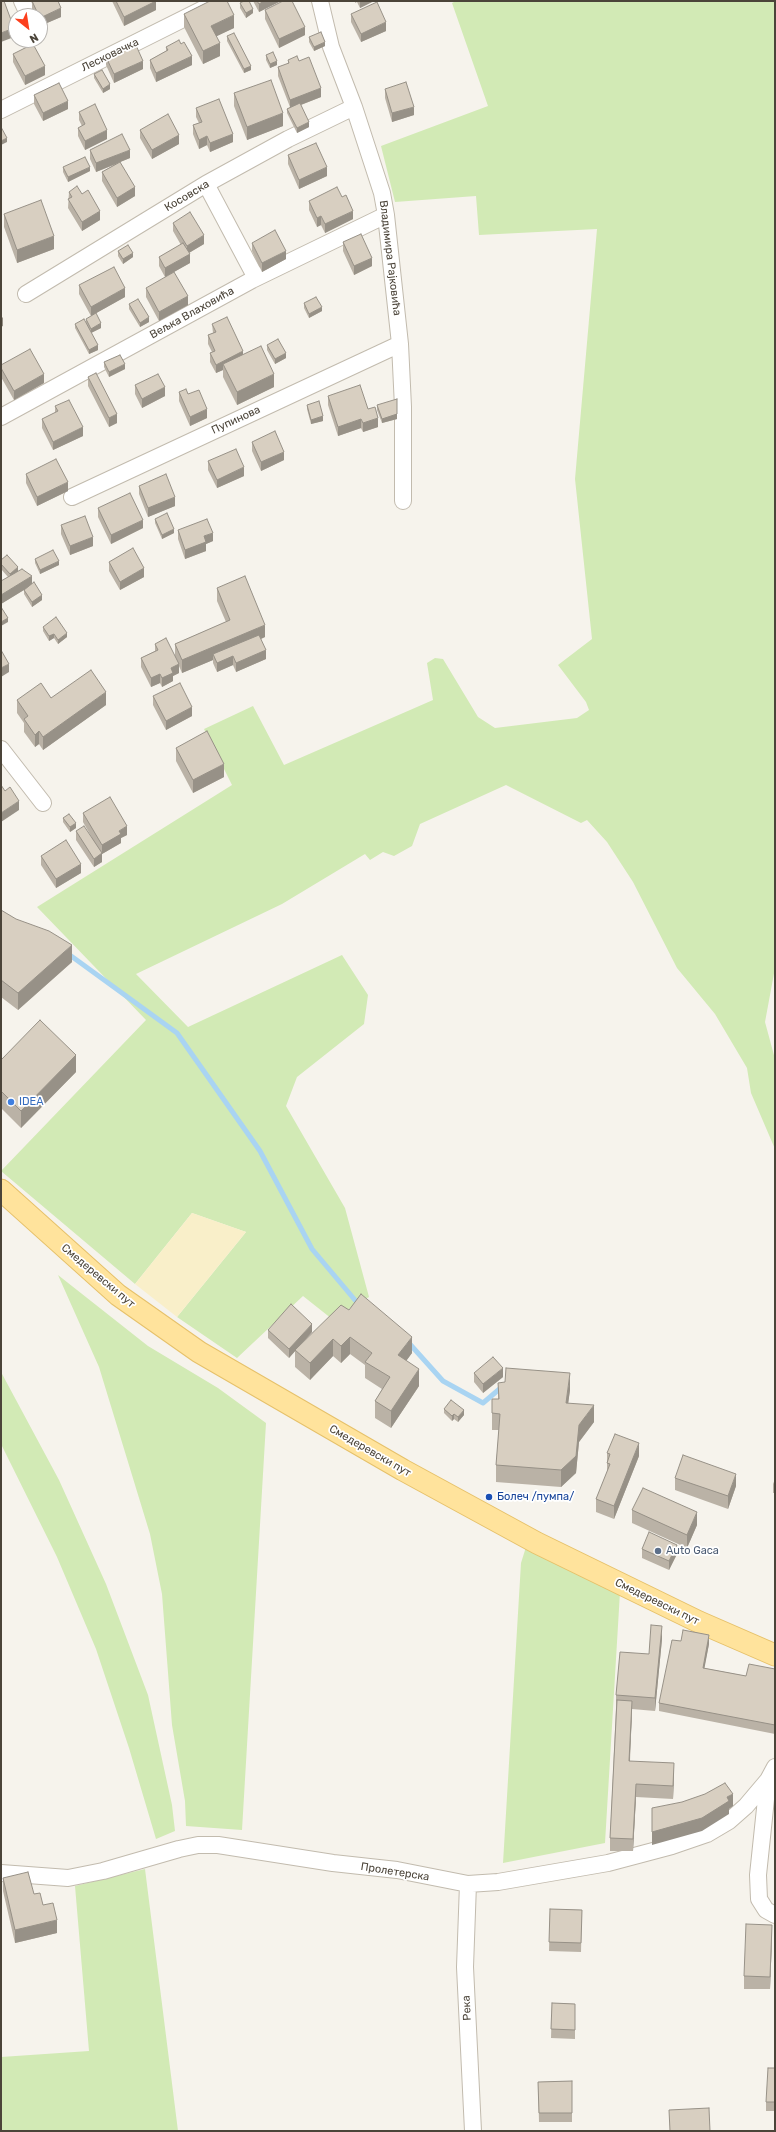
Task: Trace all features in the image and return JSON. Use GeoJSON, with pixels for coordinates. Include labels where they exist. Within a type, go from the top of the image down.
{"type":"FeatureCollection","features":[{"type":"Feature","properties":{"kind":"main road","name":"Смедеревски пут"},"geometry":{"type":"LineString","coordinates":[[1,1190],[118,1295],[199,1352],[403,1470],[537,1543],[699,1622],[775,1655]]}},
{"type":"Feature","properties":{"kind":"street","name":"Лесковачка"},"geometry":{"type":"LineString","coordinates":[[1,110],[219,1]]}},
{"type":"Feature","properties":{"kind":"street","name":"Владимира Рајковића"},"geometry":{"type":"LineString","coordinates":[[320,1],[331,47],[354,107],[382,193],[386,215],[400,344],[403,407],[403,501]]}},
{"type":"Feature","properties":{"kind":"street","name":"Косовска"},"geometry":{"type":"LineString","coordinates":[[26,294],[206,184],[288,139],[354,107]]}},
{"type":"Feature","properties":{"kind":"street"},"geometry":{"type":"LineString","coordinates":[[206,184],[256,278]]}},
{"type":"Feature","properties":{"kind":"street","name":"Вељка Влаховића"},"geometry":{"type":"LineString","coordinates":[[1,417],[256,278],[386,215]]}},
{"type":"Feature","properties":{"kind":"street","name":"Пупинова"},"geometry":{"type":"LineString","coordinates":[[72,496],[400,344]]}},
{"type":"Feature","properties":{"kind":"street"},"geometry":{"type":"LineString","coordinates":[[1,749],[43,803]]}},
{"type":"Feature","properties":{"kind":"street"},"geometry":{"type":"LineString","coordinates":[[772,1774],[758,1875],[759,1898],[766,1910],[775,1915]]}},
{"type":"Feature","properties":{"kind":"street","name":"Пролетерска"},"geometry":{"type":"LineString","coordinates":[[3,1869],[68,1878],[103,1872],[179,1849],[198,1845],[218,1845],[333,1863],[397,1870],[468,1884],[498,1882],[608,1863],[672,1846],[707,1834],[728,1821],[746,1806],[772,1774]]}},
{"type":"Feature","properties":{"kind":"street","name":"Река"},"geometry":{"type":"LineString","coordinates":[[468,1884],[465,1967],[473,2131]]}},
{"type":"Feature","properties":{"kind":"green space"},"geometry":{"type":"Polygon","coordinates":[[[456,1],[775,1],[775,968],[765,1022],[775,1059],[775,1149],[751,1093],[747,1068],[715,1014],[677,968],[633,882],[607,842],[587,820],[581,823],[506,785],[420,824],[412,846],[394,856],[383,852],[370,860],[365,854],[282,904],[136,974],[188,1027],[342,955],[368,995],[364,1024],[297,1077],[286,1106],[345,1208],[369,1297],[332,1319],[303,1296],[237,1358],[177,1317],[246,1232],[192,1213],[135,1284],[1,1171],[146,1020],[37,907],[232,785],[204,729],[253,706],[284,765],[433,700],[427,663],[435,658],[443,659],[478,717],[495,728],[577,718],[589,710],[586,702],[558,665],[592,639],[575,479],[597,229],[479,235],[476,196],[395,202],[381,146],[488,106],[452,3],[456,1]]]}},
{"type":"Feature","properties":{"kind":"green space"},"geometry":{"type":"Polygon","coordinates":[[[58,1275],[148,1346],[218,1388],[266,1423],[242,1830],[186,1826],[185,1801],[172,1725],[162,1594],[150,1534],[99,1367],[58,1275]]]}},
{"type":"Feature","properties":{"kind":"green space"},"geometry":{"type":"Polygon","coordinates":[[[1,1372],[59,1480],[106,1584],[148,1695],[172,1805],[175,1831],[156,1839],[129,1748],[96,1649],[57,1557],[1,1444],[1,1372]]]}},
{"type":"Feature","properties":{"kind":"green space"},"geometry":{"type":"Polygon","coordinates":[[[526,1547],[620,1592],[605,1843],[503,1863],[521,1563],[526,1547]]]}},
{"type":"Feature","properties":{"kind":"green space"},"geometry":{"type":"Polygon","coordinates":[[[145,1869],[178,2131],[1,2131],[1,2057],[89,2051],[75,1886],[145,1869]]]}},
{"type":"Feature","properties":{"kind":"sand"},"geometry":{"type":"Polygon","coordinates":[[[192,1213],[246,1232],[177,1317],[135,1284],[192,1213]]]}},
{"type":"Feature","properties":{"kind":"building"},"geometry":{"type":"Polygon","coordinates":[[[4,1],[8,12],[8,30],[1,33],[1,2],[4,1]]]}},
{"type":"Feature","properties":{"kind":"building"},"geometry":{"type":"Polygon","coordinates":[[[32,1],[58,1],[61,8],[48,14],[48,8],[35,8],[32,1]]]}},
{"type":"Feature","properties":{"kind":"building"},"geometry":{"type":"Polygon","coordinates":[[[116,1],[156,1],[124,17],[116,1]]]}},
{"type":"Feature","properties":{"kind":"building"},"geometry":{"type":"Polygon","coordinates":[[[210,1],[227,1],[234,15],[211,26],[220,43],[203,51],[184,14],[210,1]]]}},
{"type":"Feature","properties":{"kind":"building"},"geometry":{"type":"Polygon","coordinates":[[[249,1],[253,9],[246,13],[240,3],[249,1]]]}},
{"type":"Feature","properties":{"kind":"building"},"geometry":{"type":"Polygon","coordinates":[[[257,1],[264,1],[259,4],[257,1]]]}},
{"type":"Feature","properties":{"kind":"building"},"geometry":{"type":"Polygon","coordinates":[[[283,1],[292,1],[305,27],[279,39],[265,10],[283,1]]]}},
{"type":"Feature","properties":{"kind":"building"},"geometry":{"type":"Polygon","coordinates":[[[377,2],[386,22],[361,34],[351,14],[377,2]]]}},
{"type":"Feature","properties":{"kind":"building"},"geometry":{"type":"Polygon","coordinates":[[[321,32],[325,42],[314,47],[309,37],[321,32]]]}},
{"type":"Feature","properties":{"kind":"building"},"geometry":{"type":"Polygon","coordinates":[[[234,33],[251,66],[244,69],[227,36],[234,33]]]}},
{"type":"Feature","properties":{"kind":"building"},"geometry":{"type":"Polygon","coordinates":[[[179,40],[181,44],[184,42],[192,56],[156,73],[150,60],[168,50],[166,47],[179,40]]]}},
{"type":"Feature","properties":{"kind":"building"},"geometry":{"type":"Polygon","coordinates":[[[135,43],[143,61],[114,74],[106,57],[135,43]]]}},
{"type":"Feature","properties":{"kind":"building"},"geometry":{"type":"Polygon","coordinates":[[[25,48],[35,48],[45,66],[25,76],[13,54],[25,48]]]}},
{"type":"Feature","properties":{"kind":"building"},"geometry":{"type":"Polygon","coordinates":[[[273,52],[277,61],[270,64],[266,55],[273,52]]]}},
{"type":"Feature","properties":{"kind":"building"},"geometry":{"type":"Polygon","coordinates":[[[297,56],[299,61],[309,57],[321,88],[290,100],[278,67],[289,63],[288,60],[297,56]]]}},
{"type":"Feature","properties":{"kind":"building"},"geometry":{"type":"Polygon","coordinates":[[[102,70],[110,84],[103,89],[94,74],[102,70]]]}},
{"type":"Feature","properties":{"kind":"building"},"geometry":{"type":"Polygon","coordinates":[[[271,80],[283,113],[247,127],[234,93],[271,80]]]}},
{"type":"Feature","properties":{"kind":"building"},"geometry":{"type":"Polygon","coordinates":[[[406,82],[414,107],[392,113],[385,89],[406,82]]]}},
{"type":"Feature","properties":{"kind":"building"},"geometry":{"type":"Polygon","coordinates":[[[59,83],[68,101],[43,113],[34,95],[59,83]]]}},
{"type":"Feature","properties":{"kind":"building"},"geometry":{"type":"Polygon","coordinates":[[[219,99],[233,134],[210,143],[207,136],[199,140],[193,125],[202,122],[196,108],[219,99]]]}},
{"type":"Feature","properties":{"kind":"building"},"geometry":{"type":"Polygon","coordinates":[[[300,103],[309,122],[297,128],[287,109],[300,103]]]}},
{"type":"Feature","properties":{"kind":"building"},"geometry":{"type":"Polygon","coordinates":[[[95,104],[107,130],[85,141],[78,128],[85,124],[79,112],[95,104]]]}},
{"type":"Feature","properties":{"kind":"building"},"geometry":{"type":"Polygon","coordinates":[[[168,114],[179,135],[152,150],[140,130],[168,114]]]}},
{"type":"Feature","properties":{"kind":"building"},"geometry":{"type":"Polygon","coordinates":[[[1,127],[7,138],[1,141],[1,127]]]}},
{"type":"Feature","properties":{"kind":"building"},"geometry":{"type":"Polygon","coordinates":[[[122,134],[130,150],[96,163],[90,150],[122,134]]]}},
{"type":"Feature","properties":{"kind":"building"},"geometry":{"type":"Polygon","coordinates":[[[316,143],[327,167],[299,180],[288,155],[316,143]]]}},
{"type":"Feature","properties":{"kind":"building"},"geometry":{"type":"Polygon","coordinates":[[[85,157],[90,167],[68,177],[63,167],[85,157]]]}},
{"type":"Feature","properties":{"kind":"building"},"geometry":{"type":"Polygon","coordinates":[[[120,162],[135,187],[117,198],[102,172],[120,162]]]}},
{"type":"Feature","properties":{"kind":"building"},"geometry":{"type":"Polygon","coordinates":[[[77,186],[82,194],[88,190],[100,211],[82,222],[68,199],[72,197],[69,192],[77,186]]]}},
{"type":"Feature","properties":{"kind":"building"},"geometry":{"type":"Polygon","coordinates":[[[337,187],[342,197],[346,195],[353,211],[325,224],[321,216],[317,218],[309,201],[337,187]]]}},
{"type":"Feature","properties":{"kind":"building"},"geometry":{"type":"Polygon","coordinates":[[[41,200],[54,236],[17,250],[4,214],[41,200]]]}},
{"type":"Feature","properties":{"kind":"building"},"geometry":{"type":"Polygon","coordinates":[[[190,212],[204,235],[187,246],[173,223],[190,212]]]}},
{"type":"Feature","properties":{"kind":"building"},"geometry":{"type":"Polygon","coordinates":[[[275,230],[286,251],[262,263],[252,243],[275,230]]]}},
{"type":"Feature","properties":{"kind":"building"},"geometry":{"type":"Polygon","coordinates":[[[361,234],[372,258],[354,266],[343,242],[361,234]]]}},
{"type":"Feature","properties":{"kind":"building"},"geometry":{"type":"Polygon","coordinates":[[[183,243],[190,254],[165,268],[159,257],[183,243]]]}},
{"type":"Feature","properties":{"kind":"building"},"geometry":{"type":"Polygon","coordinates":[[[128,245],[133,253],[123,259],[118,251],[128,245]]]}},
{"type":"Feature","properties":{"kind":"building"},"geometry":{"type":"Polygon","coordinates":[[[114,267],[125,288],[91,307],[79,285],[114,267]]]}},
{"type":"Feature","properties":{"kind":"building"},"geometry":{"type":"Polygon","coordinates":[[[174,272],[188,296],[159,312],[146,288],[174,272]]]}},
{"type":"Feature","properties":{"kind":"building"},"geometry":{"type":"Polygon","coordinates":[[[316,297],[322,307],[309,314],[304,303],[316,297]]]}},
{"type":"Feature","properties":{"kind":"building"},"geometry":{"type":"Polygon","coordinates":[[[138,299],[149,317],[140,323],[129,304],[138,299]]]}},
{"type":"Feature","properties":{"kind":"building"},"geometry":{"type":"Polygon","coordinates":[[[96,313],[101,323],[91,329],[86,319],[96,313]]]}},
{"type":"Feature","properties":{"kind":"building"},"geometry":{"type":"Polygon","coordinates":[[[227,317],[243,351],[216,365],[210,353],[215,351],[208,335],[216,332],[212,324],[227,317]]]}},
{"type":"Feature","properties":{"kind":"building"},"geometry":{"type":"Polygon","coordinates":[[[84,319],[98,345],[89,350],[75,324],[84,319]]]}},
{"type":"Feature","properties":{"kind":"building"},"geometry":{"type":"Polygon","coordinates":[[[278,339],[286,353],[275,359],[267,345],[278,339]]]}},
{"type":"Feature","properties":{"kind":"building"},"geometry":{"type":"Polygon","coordinates":[[[261,346],[274,374],[237,392],[223,364],[261,346]]]}},
{"type":"Feature","properties":{"kind":"building"},"geometry":{"type":"Polygon","coordinates":[[[30,349],[44,374],[14,391],[1,368],[1,365],[30,349]]]}},
{"type":"Feature","properties":{"kind":"building"},"geometry":{"type":"Polygon","coordinates":[[[120,355],[125,364],[109,372],[104,362],[120,355]]]}},
{"type":"Feature","properties":{"kind":"building"},"geometry":{"type":"Polygon","coordinates":[[[96,373],[117,414],[109,418],[88,377],[96,373]]]}},
{"type":"Feature","properties":{"kind":"building"},"geometry":{"type":"Polygon","coordinates":[[[158,374],[165,387],[142,399],[135,385],[158,374]]]}},
{"type":"Feature","properties":{"kind":"building"},"geometry":{"type":"Polygon","coordinates":[[[360,385],[368,409],[375,407],[378,418],[363,423],[361,419],[338,427],[328,396],[360,385]]]}},
{"type":"Feature","properties":{"kind":"building"},"geometry":{"type":"Polygon","coordinates":[[[186,389],[188,394],[199,390],[207,409],[190,417],[179,392],[186,389]]]}},
{"type":"Feature","properties":{"kind":"building"},"geometry":{"type":"Polygon","coordinates":[[[397,399],[397,414],[382,419],[377,405],[397,399]]]}},
{"type":"Feature","properties":{"kind":"building"},"geometry":{"type":"Polygon","coordinates":[[[69,400],[83,427],[53,442],[42,419],[58,411],[55,406],[69,400]]]}},
{"type":"Feature","properties":{"kind":"building"},"geometry":{"type":"Polygon","coordinates":[[[319,401],[323,416],[311,420],[307,405],[319,401]]]}},
{"type":"Feature","properties":{"kind":"building"},"geometry":{"type":"Polygon","coordinates":[[[275,431],[284,452],[261,462],[252,442],[275,431]]]}},
{"type":"Feature","properties":{"kind":"building"},"geometry":{"type":"Polygon","coordinates":[[[236,449],[244,467],[217,480],[208,461],[236,449]]]}},
{"type":"Feature","properties":{"kind":"building"},"geometry":{"type":"Polygon","coordinates":[[[56,459],[68,482],[37,497],[26,474],[56,459]]]}},
{"type":"Feature","properties":{"kind":"building"},"geometry":{"type":"Polygon","coordinates":[[[166,474],[175,497],[148,508],[139,486],[166,474]]]}},
{"type":"Feature","properties":{"kind":"building"},"geometry":{"type":"Polygon","coordinates":[[[130,493],[143,520],[111,535],[98,508],[130,493]]]}},
{"type":"Feature","properties":{"kind":"building"},"geometry":{"type":"Polygon","coordinates":[[[167,513],[174,529],[162,535],[155,519],[167,513]]]}},
{"type":"Feature","properties":{"kind":"building"},"geometry":{"type":"Polygon","coordinates":[[[85,516],[93,537],[70,546],[61,525],[85,516]]]}},
{"type":"Feature","properties":{"kind":"building"},"geometry":{"type":"Polygon","coordinates":[[[207,519],[213,533],[204,536],[206,542],[185,550],[178,530],[207,519]]]}},
{"type":"Feature","properties":{"kind":"building"},"geometry":{"type":"Polygon","coordinates":[[[133,548],[144,568],[120,582],[109,562],[133,548]]]}},
{"type":"Feature","properties":{"kind":"building"},"geometry":{"type":"Polygon","coordinates":[[[53,550],[59,561],[40,570],[35,559],[53,550]]]}},
{"type":"Feature","properties":{"kind":"building"},"geometry":{"type":"Polygon","coordinates":[[[7,555],[18,567],[10,574],[1,564],[1,560],[7,555]]]}},
{"type":"Feature","properties":{"kind":"building"},"geometry":{"type":"Polygon","coordinates":[[[22,569],[32,576],[1,595],[1,581],[22,569]]]}},
{"type":"Feature","properties":{"kind":"building"},"geometry":{"type":"Polygon","coordinates":[[[245,576],[265,625],[182,660],[175,644],[230,620],[217,588],[245,576]]]}},
{"type":"Feature","properties":{"kind":"building"},"geometry":{"type":"Polygon","coordinates":[[[34,582],[42,595],[32,602],[24,590],[34,582]]]}},
{"type":"Feature","properties":{"kind":"building"},"geometry":{"type":"Polygon","coordinates":[[[1,607],[8,618],[1,622],[1,607]]]}},
{"type":"Feature","properties":{"kind":"building"},"geometry":{"type":"Polygon","coordinates":[[[56,617],[67,633],[58,640],[54,634],[49,636],[43,627],[56,617]]]}},
{"type":"Feature","properties":{"kind":"building"},"geometry":{"type":"Polygon","coordinates":[[[259,635],[266,650],[236,663],[233,656],[217,663],[213,654],[259,635]]]}},
{"type":"Feature","properties":{"kind":"building"},"geometry":{"type":"Polygon","coordinates":[[[166,638],[179,664],[171,668],[173,673],[162,678],[160,674],[151,678],[141,658],[158,650],[155,644],[166,638]]]}},
{"type":"Feature","properties":{"kind":"building"},"geometry":{"type":"Polygon","coordinates":[[[1,650],[9,664],[1,668],[1,650]]]}},
{"type":"Feature","properties":{"kind":"building"},"geometry":{"type":"Polygon","coordinates":[[[91,670],[106,692],[43,737],[39,731],[35,735],[24,719],[28,716],[17,700],[41,683],[51,698],[91,670]]]}},
{"type":"Feature","properties":{"kind":"building"},"geometry":{"type":"Polygon","coordinates":[[[180,683],[192,707],[166,721],[153,696],[180,683]]]}},
{"type":"Feature","properties":{"kind":"building"},"geometry":{"type":"Polygon","coordinates":[[[207,731],[224,764],[193,780],[176,748],[207,731]]]}},
{"type":"Feature","properties":{"kind":"building"},"geometry":{"type":"Polygon","coordinates":[[[1,785],[5,791],[10,787],[19,801],[1,813],[1,785]]]}},
{"type":"Feature","properties":{"kind":"building"},"geometry":{"type":"Polygon","coordinates":[[[110,797],[127,826],[119,831],[121,834],[102,845],[83,813],[110,797]]]}},
{"type":"Feature","properties":{"kind":"building"},"geometry":{"type":"Polygon","coordinates":[[[69,814],[76,823],[70,827],[63,818],[69,814]]]}},
{"type":"Feature","properties":{"kind":"building"},"geometry":{"type":"Polygon","coordinates":[[[84,826],[102,853],[94,859],[76,831],[84,826]]]}},
{"type":"Feature","properties":{"kind":"building"},"geometry":{"type":"Polygon","coordinates":[[[66,840],[81,864],[56,879],[41,856],[66,840]]]}},
{"type":"Feature","properties":{"kind":"building"},"geometry":{"type":"Polygon","coordinates":[[[1,910],[16,919],[49,931],[72,945],[18,993],[1,980],[1,910]]]}},
{"type":"Feature","properties":{"kind":"building"},"geometry":{"type":"Polygon","coordinates":[[[40,1020],[76,1055],[21,1111],[1,1091],[1,1060],[40,1020]]]}},
{"type":"Feature","properties":{"kind":"building"},"geometry":{"type":"Polygon","coordinates":[[[361,1294],[412,1337],[398,1355],[419,1369],[391,1411],[375,1401],[390,1377],[365,1362],[372,1353],[350,1337],[341,1346],[333,1339],[310,1363],[295,1350],[341,1305],[349,1310],[361,1294]]]}},
{"type":"Feature","properties":{"kind":"building"},"geometry":{"type":"Polygon","coordinates":[[[291,1304],[312,1324],[289,1349],[268,1330],[291,1304]]]}},
{"type":"Feature","properties":{"kind":"building"},"geometry":{"type":"Polygon","coordinates":[[[493,1357],[503,1368],[483,1384],[474,1373],[493,1357]]]}},
{"type":"Feature","properties":{"kind":"building"},"geometry":{"type":"Polygon","coordinates":[[[506,1368],[570,1373],[566,1403],[594,1405],[579,1425],[576,1456],[561,1470],[496,1465],[500,1414],[492,1413],[492,1399],[499,1399],[498,1383],[505,1382],[506,1368]]]}},
{"type":"Feature","properties":{"kind":"building"},"geometry":{"type":"Polygon","coordinates":[[[451,1400],[464,1410],[458,1417],[454,1414],[452,1416],[444,1409],[451,1400]]]}},
{"type":"Feature","properties":{"kind":"building"},"geometry":{"type":"Polygon","coordinates":[[[615,1434],[639,1443],[614,1506],[596,1499],[610,1464],[607,1463],[610,1454],[607,1453],[615,1434]]]}},
{"type":"Feature","properties":{"kind":"building"},"geometry":{"type":"Polygon","coordinates":[[[683,1455],[736,1474],[728,1496],[675,1478],[683,1455]]]}},
{"type":"Feature","properties":{"kind":"building"},"geometry":{"type":"Polygon","coordinates":[[[643,1488],[697,1512],[687,1535],[632,1510],[643,1488]]]}},
{"type":"Feature","properties":{"kind":"building"},"geometry":{"type":"Polygon","coordinates":[[[649,1532],[677,1545],[669,1561],[642,1549],[649,1532]]]}},
{"type":"Feature","properties":{"kind":"building"},"geometry":{"type":"Polygon","coordinates":[[[651,1625],[662,1626],[655,1698],[616,1695],[620,1652],[649,1654],[651,1625]]]}},
{"type":"Feature","properties":{"kind":"building"},"geometry":{"type":"Polygon","coordinates":[[[683,1630],[709,1635],[703,1668],[746,1676],[749,1664],[775,1669],[775,1725],[659,1703],[672,1640],[681,1641],[683,1630]]]}},
{"type":"Feature","properties":{"kind":"building"},"geometry":{"type":"Polygon","coordinates":[[[617,1700],[632,1701],[629,1761],[674,1763],[673,1786],[636,1784],[633,1839],[610,1838],[617,1700]]]}},
{"type":"Feature","properties":{"kind":"building"},"geometry":{"type":"Polygon","coordinates":[[[725,1783],[733,1794],[727,1797],[729,1801],[702,1818],[652,1832],[652,1808],[682,1802],[705,1794],[725,1783]]]}},
{"type":"Feature","properties":{"kind":"building"},"geometry":{"type":"Polygon","coordinates":[[[28,1872],[34,1894],[40,1893],[43,1905],[53,1903],[57,1920],[15,1930],[3,1878],[28,1872]]]}},
{"type":"Feature","properties":{"kind":"building"},"geometry":{"type":"Polygon","coordinates":[[[550,1909],[582,1910],[581,1943],[549,1942],[550,1909]]]}},
{"type":"Feature","properties":{"kind":"building"},"geometry":{"type":"Polygon","coordinates":[[[746,1924],[772,1925],[770,1977],[744,1976],[746,1924]]]}},
{"type":"Feature","properties":{"kind":"building"},"geometry":{"type":"Polygon","coordinates":[[[552,2003],[575,2004],[575,2030],[551,2029],[552,2003]]]}},
{"type":"Feature","properties":{"kind":"building"},"geometry":{"type":"Polygon","coordinates":[[[768,2068],[775,2068],[775,2102],[766,2102],[768,2068]]]}},
{"type":"Feature","properties":{"kind":"building"},"geometry":{"type":"Polygon","coordinates":[[[572,2081],[572,2113],[539,2113],[538,2082],[572,2081]]]}},
{"type":"Feature","properties":{"kind":"building"},"geometry":{"type":"Polygon","coordinates":[[[709,2108],[710,2131],[670,2131],[669,2110],[709,2108]]]}},
{"type":"Feature","properties":{"kind":"waterway"},"geometry":{"type":"LineString","coordinates":[[67,953],[177,1033],[260,1151],[312,1249],[360,1306]]}},
{"type":"Feature","properties":{"kind":"waterway"},"geometry":{"type":"LineString","coordinates":[[408,1342],[443,1381],[483,1403],[503,1386]]}},
{"type":"Feature","properties":{"kind":"place","name":"IDEA"},"geometry":{"type":"Point","coordinates":[11,1102]}},
{"type":"Feature","properties":{"kind":"place","name":"Болеч /пумпа/"},"geometry":{"type":"Point","coordinates":[489,1497]}},
{"type":"Feature","properties":{"kind":"place","name":"Auto Gaca"},"geometry":{"type":"Point","coordinates":[658,1551]}}]}
